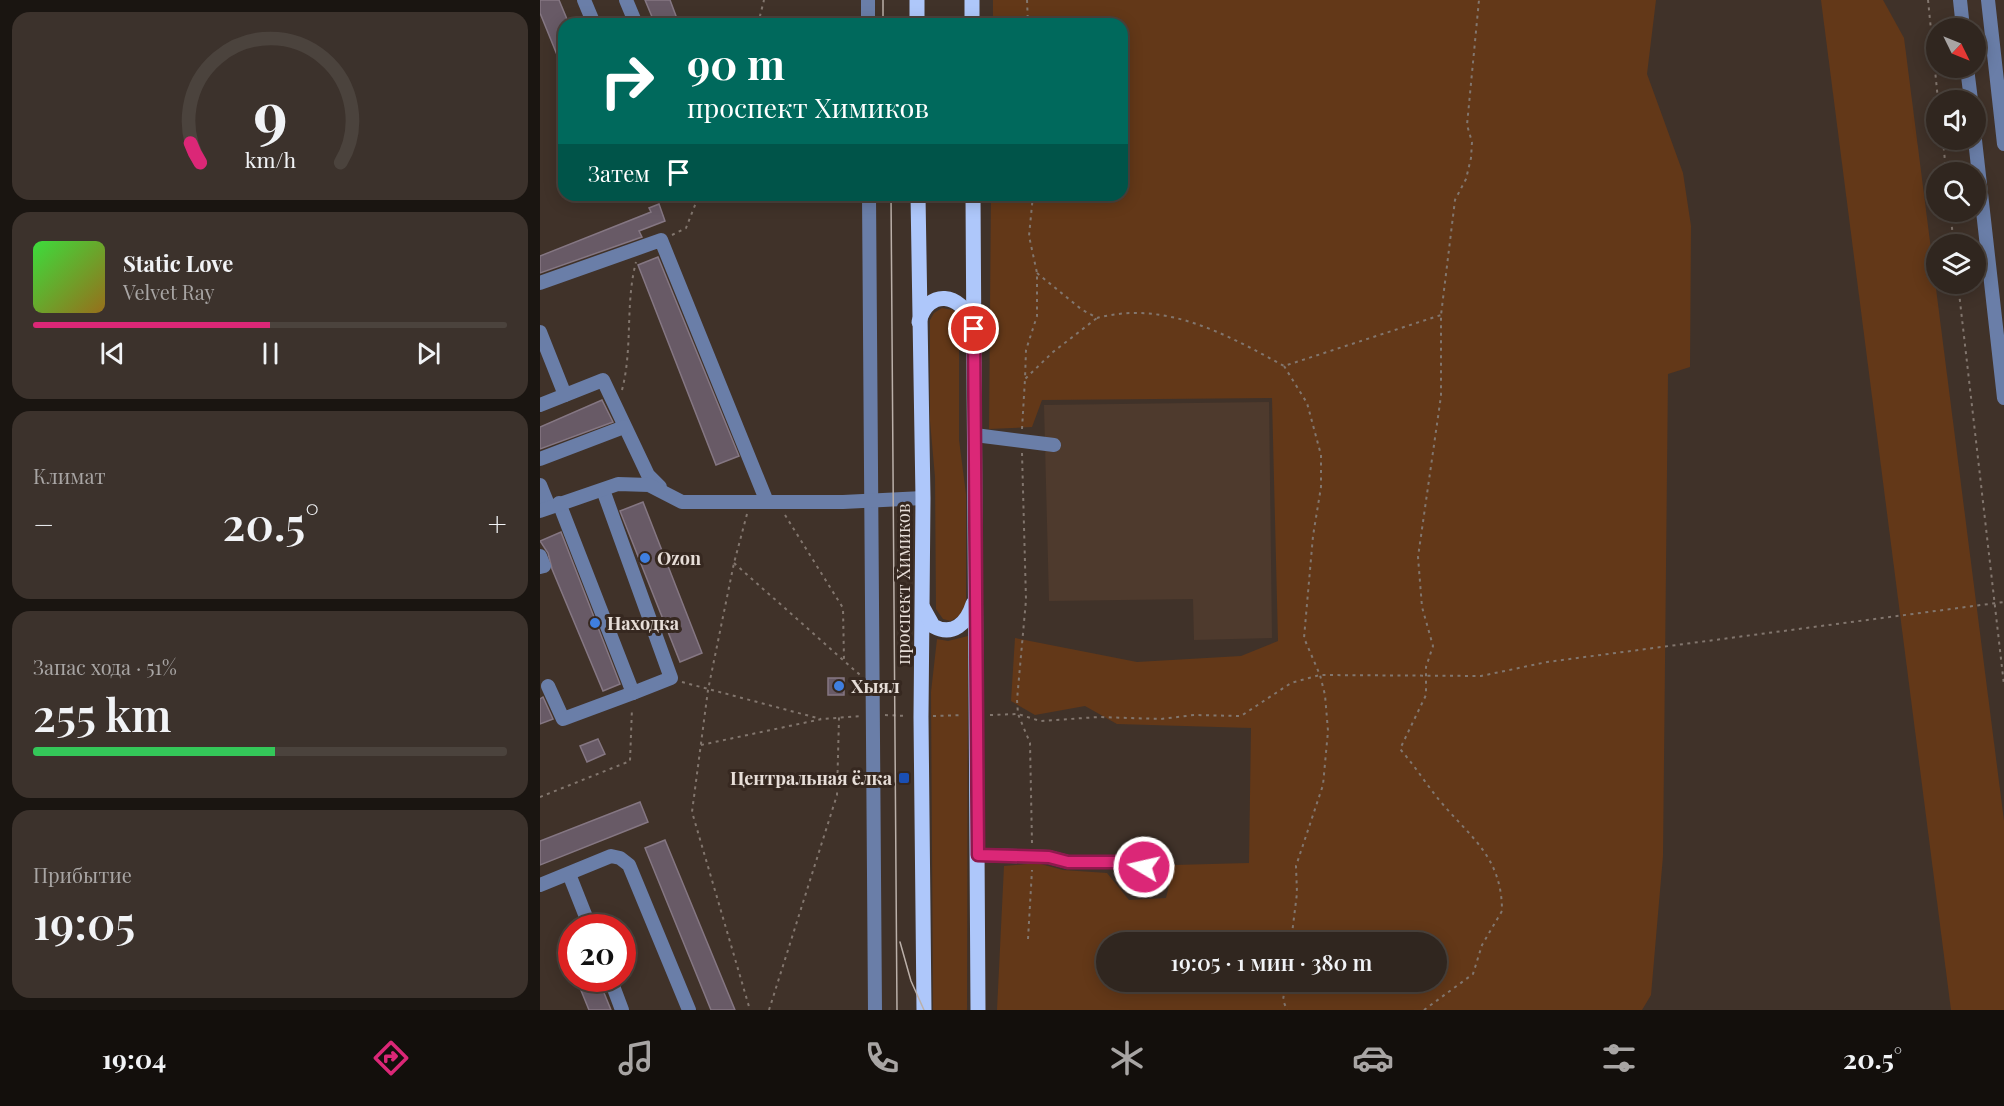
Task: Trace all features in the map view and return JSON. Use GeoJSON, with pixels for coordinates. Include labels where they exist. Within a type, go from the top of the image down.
{"type":"FeatureCollection","features":[{"type":"Feature","properties":{"kind":"main road"},"geometry":{"type":"LineString","coordinates":[[917,0],[917,18]]}},
{"type":"Feature","properties":{"kind":"main road"},"geometry":{"type":"LineString","coordinates":[[972,0],[972,18]]}},
{"type":"Feature","properties":{"kind":"main road","name":"проспект Химиков"},"geometry":{"type":"LineString","coordinates":[[918,201],[918,324],[923,498],[921,717],[924,1010]]}},
{"type":"Feature","properties":{"kind":"main road"},"geometry":{"type":"LineString","coordinates":[[973,201],[978,1010]]}},
{"type":"Feature","properties":{"kind":"main road"},"geometry":{"type":"LineString","coordinates":[[918,324],[923,310],[930,303],[940,299],[950,299],[959,303],[966,310],[974,329]]}},
{"type":"Feature","properties":{"kind":"main road"},"geometry":{"type":"LineString","coordinates":[[922,606],[933,626],[952,629],[961,626],[968,619],[976,595]]}},
{"type":"Feature","properties":{"kind":"street"},"geometry":{"type":"LineString","coordinates":[[584,0],[592,18]]}},
{"type":"Feature","properties":{"kind":"street"},"geometry":{"type":"LineString","coordinates":[[626,0],[634,18]]}},
{"type":"Feature","properties":{"kind":"street"},"geometry":{"type":"LineString","coordinates":[[868,0],[868,18]]}},
{"type":"Feature","properties":{"kind":"street"},"geometry":{"type":"LineString","coordinates":[[1960,0],[1962,18]]}},
{"type":"Feature","properties":{"kind":"street"},"geometry":{"type":"LineString","coordinates":[[1988,0],[1998,31],[2004,144]]}},
{"type":"Feature","properties":{"kind":"street"},"geometry":{"type":"LineString","coordinates":[[1976,150],[2004,398]]}},
{"type":"Feature","properties":{"kind":"street"},"geometry":{"type":"LineString","coordinates":[[869,201],[875,1010]]}},
{"type":"Feature","properties":{"kind":"street"},"geometry":{"type":"LineString","coordinates":[[540,283],[661,240],[772,502]]}},
{"type":"Feature","properties":{"kind":"street"},"geometry":{"type":"LineString","coordinates":[[540,332],[565,395]]}},
{"type":"Feature","properties":{"kind":"street"},"geometry":{"type":"LineString","coordinates":[[540,405],[603,380],[648,475],[667,494]]}},
{"type":"Feature","properties":{"kind":"street"},"geometry":{"type":"LineString","coordinates":[[540,459],[624,427]]}},
{"type":"Feature","properties":{"kind":"street"},"geometry":{"type":"LineString","coordinates":[[975,435],[1054,445]]}},
{"type":"Feature","properties":{"kind":"street"},"geometry":{"type":"LineString","coordinates":[[549,507],[618,484],[649,485],[682,501],[871,501],[923,498]]}},
{"type":"Feature","properties":{"kind":"street"},"geometry":{"type":"LineString","coordinates":[[540,485],[633,693]]}},
{"type":"Feature","properties":{"kind":"street"},"geometry":{"type":"LineString","coordinates":[[548,686],[563,719],[670,678],[603,490]]}},
{"type":"Feature","properties":{"kind":"street"},"geometry":{"type":"LineString","coordinates":[[540,556],[544,566],[540,567]]}},
{"type":"Feature","properties":{"kind":"street"},"geometry":{"type":"LineString","coordinates":[[978,855],[1049,857],[1068,862],[1128,862]]}},
{"type":"Feature","properties":{"kind":"street"},"geometry":{"type":"LineString","coordinates":[[540,885],[611,856],[620,858],[629,865],[689,1010]]}},
{"type":"Feature","properties":{"kind":"street"},"geometry":{"type":"LineString","coordinates":[[569,874],[585,914]]}},
{"type":"Feature","properties":{"kind":"street"},"geometry":{"type":"LineString","coordinates":[[615,992],[622,1010]]}},
{"type":"Feature","properties":{"kind":"path"},"geometry":{"type":"LineString","coordinates":[[760,18],[764,0]]}},
{"type":"Feature","properties":{"kind":"path"},"geometry":{"type":"LineString","coordinates":[[1027,0],[1028,18]]}},
{"type":"Feature","properties":{"kind":"path"},"geometry":{"type":"LineString","coordinates":[[1424,1010],[1473,975],[1482,945],[1502,911],[1496,870],[1479,841],[1443,805],[1400,749],[1426,695],[1425,676],[1433,640],[1422,607],[1418,571],[1441,396],[1441,315],[1455,200],[1466,179],[1472,158],[1472,142],[1467,125],[1479,0]]}},
{"type":"Feature","properties":{"kind":"path"},"geometry":{"type":"LineString","coordinates":[[1928,0],[1937,90]]}},
{"type":"Feature","properties":{"kind":"path"},"geometry":{"type":"LineString","coordinates":[[661,240],[686,228],[697,201]]}},
{"type":"Feature","properties":{"kind":"path"},"geometry":{"type":"LineString","coordinates":[[1021,432],[1026,350],[1037,316],[1037,273],[1029,236],[1032,201]]}},
{"type":"Feature","properties":{"kind":"path"},"geometry":{"type":"LineString","coordinates":[[616,410],[627,369],[631,281],[639,248]]}},
{"type":"Feature","properties":{"kind":"path"},"geometry":{"type":"LineString","coordinates":[[1037,273],[1081,309],[1096,318]]}},
{"type":"Feature","properties":{"kind":"path"},"geometry":{"type":"LineString","coordinates":[[1959,294],[2004,685]]}},
{"type":"Feature","properties":{"kind":"path"},"geometry":{"type":"LineString","coordinates":[[1025,379],[1053,352],[1096,318],[1116,313],[1149,314],[1197,322],[1219,331],[1284,366],[1307,403],[1321,455],[1321,487],[1313,536],[1304,638],[1320,675],[1325,695],[1328,731],[1323,785],[1296,866],[1297,893],[1292,932]]}},
{"type":"Feature","properties":{"kind":"path"},"geometry":{"type":"LineString","coordinates":[[1284,366],[1441,315]]}},
{"type":"Feature","properties":{"kind":"path"},"geometry":{"type":"LineString","coordinates":[[1022,444],[1026,600],[1017,700],[1018,714],[1030,743],[1032,857],[1028,939]]}},
{"type":"Feature","properties":{"kind":"path"},"geometry":{"type":"LineString","coordinates":[[750,502],[734,563],[708,690],[692,812],[750,1010]]}},
{"type":"Feature","properties":{"kind":"path"},"geometry":{"type":"LineString","coordinates":[[772,502],[843,608],[844,660]]}},
{"type":"Feature","properties":{"kind":"path"},"geometry":{"type":"LineString","coordinates":[[734,563],[872,685]]}},
{"type":"Feature","properties":{"kind":"path"},"geometry":{"type":"LineString","coordinates":[[977,715],[1018,714],[1040,721],[1099,717],[1161,719],[1194,715],[1241,716],[1292,683],[1320,675],[1481,676],[1547,662],[2004,602]]}},
{"type":"Feature","properties":{"kind":"path"},"geometry":{"type":"LineString","coordinates":[[670,678],[822,719]]}},
{"type":"Feature","properties":{"kind":"path"},"geometry":{"type":"LineString","coordinates":[[540,797],[630,761],[633,693]]}},
{"type":"Feature","properties":{"kind":"path"},"geometry":{"type":"LineString","coordinates":[[701,745],[822,719],[872,715]]}},
{"type":"Feature","properties":{"kind":"path"},"geometry":{"type":"LineString","coordinates":[[769,1010],[837,795],[839,717]]}},
{"type":"Feature","properties":{"kind":"path"},"geometry":{"type":"LineString","coordinates":[[1284,992],[1283,1000],[1287,1010]]}},
{"type":"Feature","properties":{"kind":"shaded area"},"geometry":{"type":"Polygon","coordinates":[[[993,0],[1656,0],[1647,74],[1683,173],[1691,226],[1690,367],[1668,374],[1663,856],[1651,995],[1642,1010],[997,1010],[1004,866],[1037,863],[1063,870],[1107,873],[1129,900],[1166,898],[1174,865],[1249,863],[1251,728],[1117,724],[1085,706],[1035,715],[1011,701],[1015,638],[1137,662],[1241,656],[1278,641],[1272,398],[1042,400],[1032,427],[989,429],[991,201],[1128,201],[1128,18],[993,18],[993,0]]]}},
{"type":"Feature","properties":{"kind":"shaded area"},"geometry":{"type":"Polygon","coordinates":[[[1821,0],[1883,0],[1904,38],[1929,234],[1926,234],[1926,294],[1937,294],[2004,821],[2004,1010],[1951,1010],[1821,0]]]}},
{"type":"Feature","properties":{"kind":"shaded area"},"geometry":{"type":"Polygon","coordinates":[[[942,308],[953,310],[959,319],[959,440],[966,494],[966,606],[965,612],[951,621],[943,619],[936,609],[935,477],[930,421],[930,320],[934,313],[942,308]]]}},
{"type":"Feature","properties":{"kind":"shaded area"},"geometry":{"type":"Polygon","coordinates":[[[1269,402],[1272,638],[1194,640],[1193,599],[1049,601],[1044,405],[1269,402]]]}},
{"type":"Feature","properties":{"kind":"shaded area"},"geometry":{"type":"Polygon","coordinates":[[[968,636],[967,1010],[933,1010],[931,692],[937,639],[948,641],[968,636]]]}},
{"type":"Feature","properties":{"kind":"building"},"geometry":{"type":"Polygon","coordinates":[[[540,0],[559,0],[566,18],[558,18],[558,57],[540,13],[540,0]]]}},
{"type":"Feature","properties":{"kind":"building"},"geometry":{"type":"Polygon","coordinates":[[[645,0],[670,0],[677,18],[652,18],[645,0]]]}},
{"type":"Feature","properties":{"kind":"building"},"geometry":{"type":"Polygon","coordinates":[[[659,204],[665,221],[639,231],[642,237],[540,273],[540,256],[651,212],[649,208],[659,204]]]}},
{"type":"Feature","properties":{"kind":"building"},"geometry":{"type":"Polygon","coordinates":[[[658,257],[739,456],[716,465],[638,265],[658,257]]]}},
{"type":"Feature","properties":{"kind":"building"},"geometry":{"type":"Polygon","coordinates":[[[602,400],[613,422],[540,449],[540,427],[602,400]]]}},
{"type":"Feature","properties":{"kind":"building"},"geometry":{"type":"Polygon","coordinates":[[[643,502],[702,653],[680,662],[620,511],[643,502]]]}},
{"type":"Feature","properties":{"kind":"building"},"geometry":{"type":"Polygon","coordinates":[[[561,532],[620,684],[603,691],[552,569],[548,553],[540,541],[561,532]]]}},
{"type":"Feature","properties":{"kind":"building"},"geometry":{"type":"Polygon","coordinates":[[[828,678],[844,678],[844,695],[828,695],[828,678]]]}},
{"type":"Feature","properties":{"kind":"building"},"geometry":{"type":"Polygon","coordinates":[[[543,697],[553,719],[540,724],[540,699],[543,697]]]}},
{"type":"Feature","properties":{"kind":"building"},"geometry":{"type":"Polygon","coordinates":[[[598,739],[605,754],[587,762],[580,746],[598,739]]]}},
{"type":"Feature","properties":{"kind":"building"},"geometry":{"type":"Polygon","coordinates":[[[640,802],[648,822],[540,865],[540,841],[640,802]]]}},
{"type":"Feature","properties":{"kind":"building"},"geometry":{"type":"Polygon","coordinates":[[[665,840],[735,1010],[711,1010],[645,848],[665,840]]]}},
{"type":"Feature","properties":{"kind":"building"},"geometry":{"type":"Polygon","coordinates":[[[582,992],[604,992],[611,1010],[589,1010],[582,992]]]}},
{"type":"Feature","properties":{"kind":"tram line"},"geometry":{"type":"LineString","coordinates":[[883,0],[883,18]]}},
{"type":"Feature","properties":{"kind":"tram line"},"geometry":{"type":"LineString","coordinates":[[891,201],[897,1010]]}},
{"type":"Feature","properties":{"kind":"tram line"},"geometry":{"type":"LineString","coordinates":[[900,942],[911,981],[924,1010]]}},
{"type":"Feature","properties":{"kind":"place","name":"Ozon"},"geometry":{"type":"Point","coordinates":[645,558]}},
{"type":"Feature","properties":{"kind":"place","name":"Находка"},"geometry":{"type":"Point","coordinates":[595,623]}},
{"type":"Feature","properties":{"kind":"place","name":"Хыял"},"geometry":{"type":"Point","coordinates":[839,686]}},
{"type":"Feature","properties":{"kind":"place","name":"Центральная ёлка"},"geometry":{"type":"Point","coordinates":[904,778]}},
{"type":"Feature","properties":{"kind":"route"},"geometry":{"type":"LineString","coordinates":[[974,329],[978,855],[1049,857],[1068,862],[1128,862],[1144,867]]}}]}
